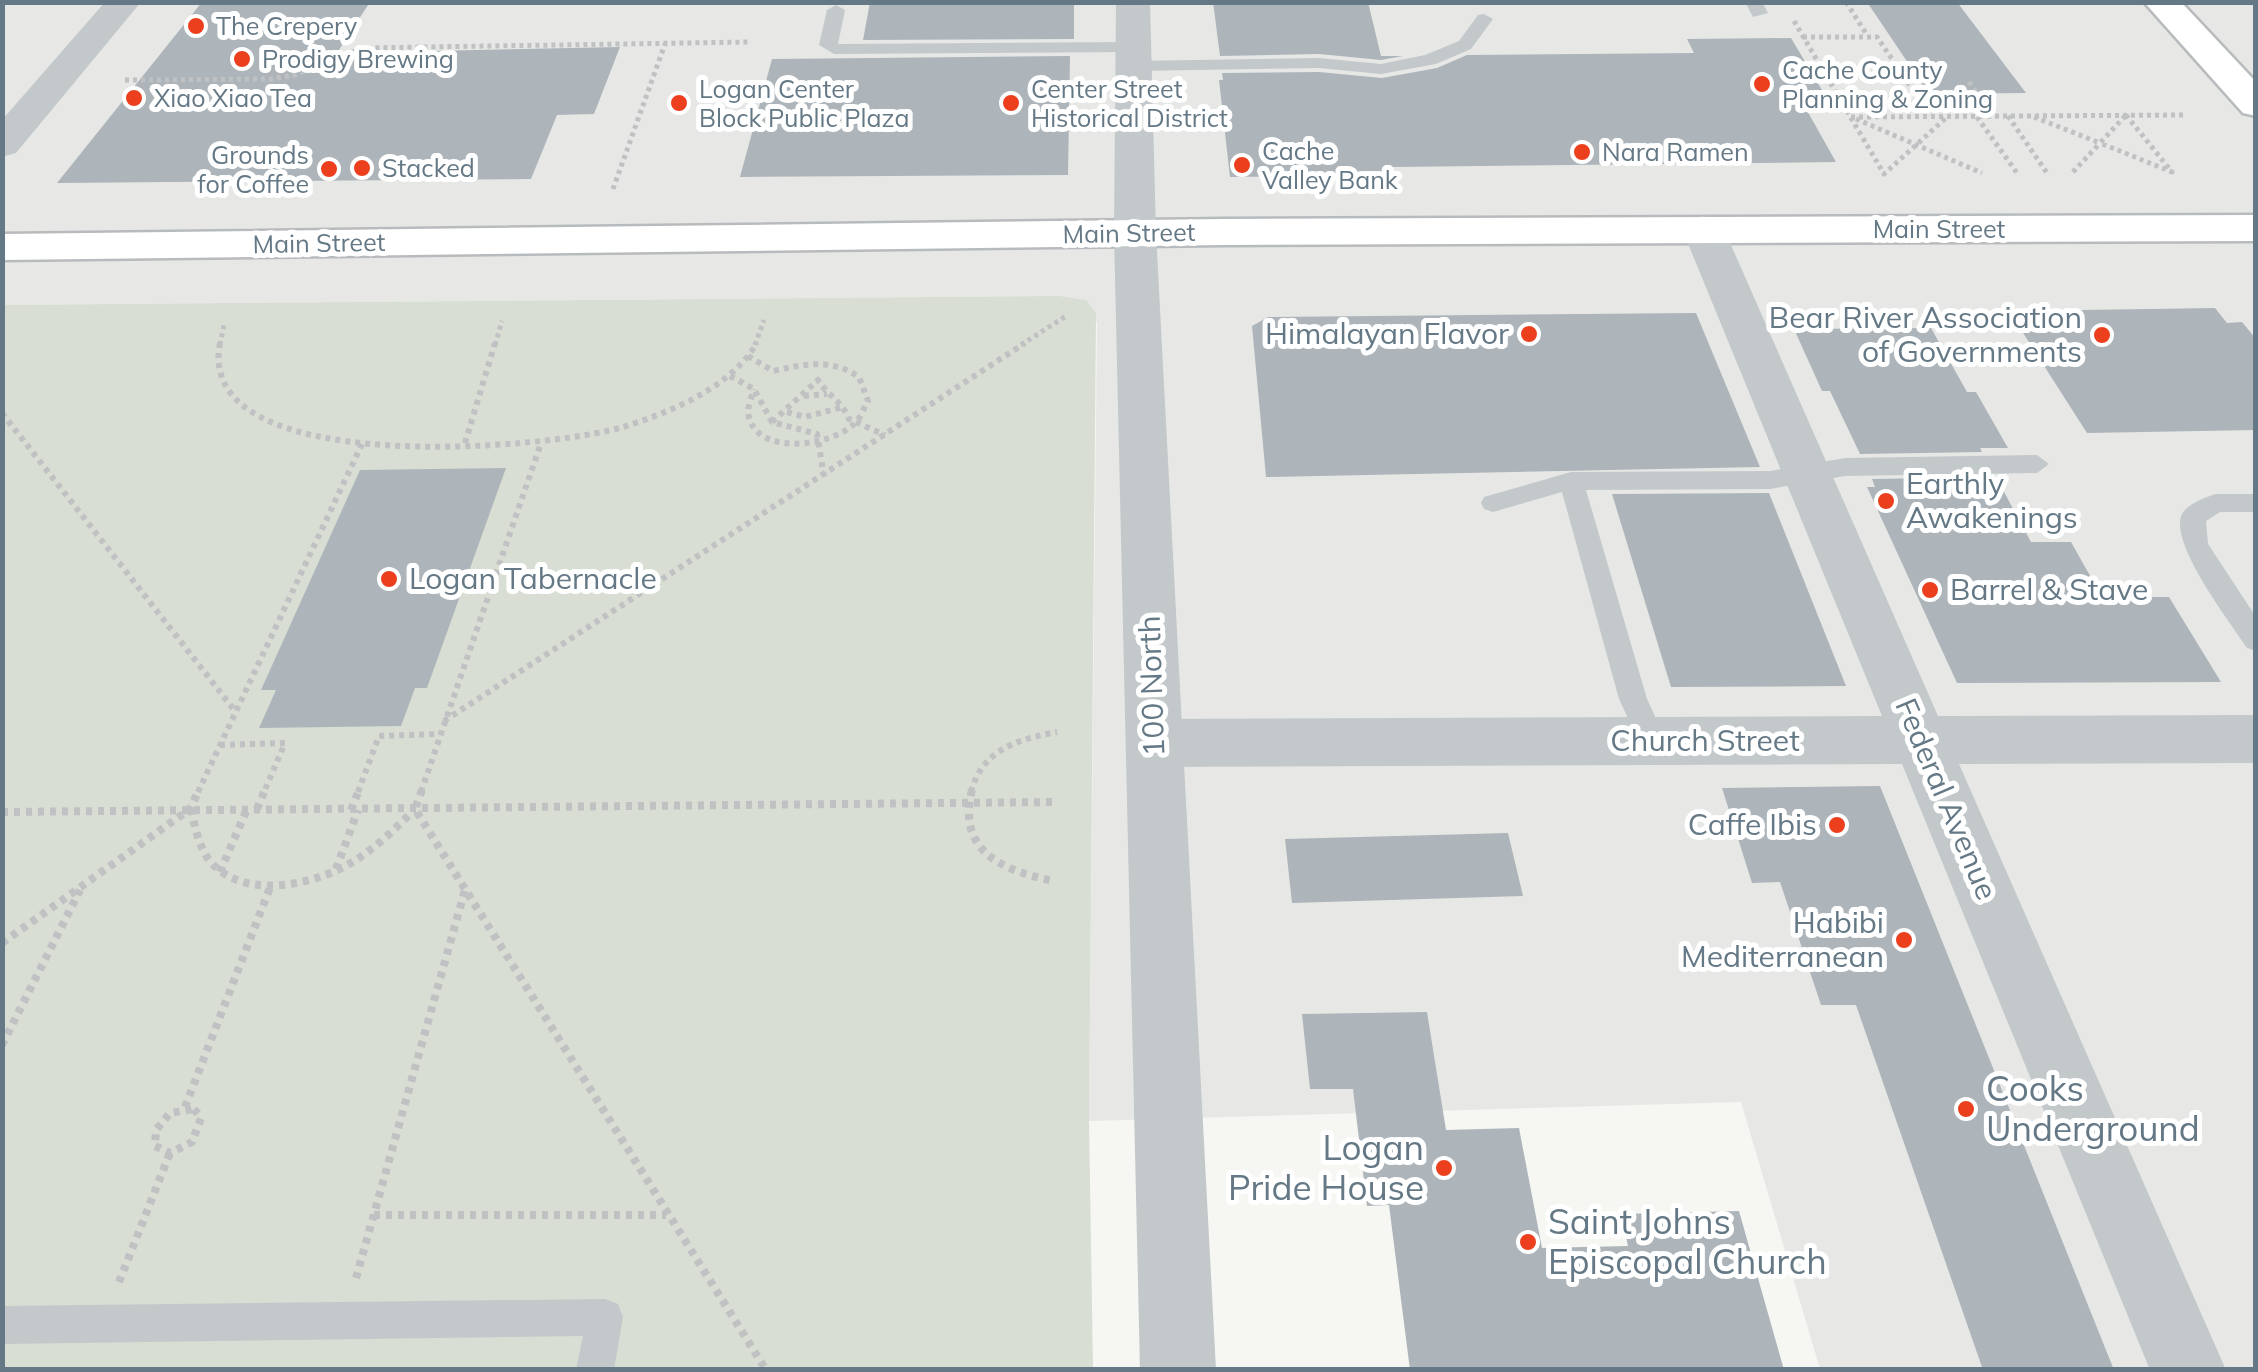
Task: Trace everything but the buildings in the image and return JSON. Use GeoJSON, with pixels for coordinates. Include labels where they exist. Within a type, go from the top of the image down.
{"type":"FeatureCollection","features":[{"type":"Feature","properties":{"kind":"highway"},"geometry":{"type":"LineString","coordinates":[[2161,2],[2256,105]]}},
{"type":"Feature","properties":{"kind":"highway","name":"Main Street"},"geometry":{"type":"LineString","coordinates":[[2,248],[1135,233],[2256,228]]}},
{"type":"Feature","properties":{"kind":"street"},"geometry":{"type":"LineString","coordinates":[[2,145],[124,2]]}},
{"type":"Feature","properties":{"kind":"street","name":"100 North"},"geometry":{"type":"LineString","coordinates":[[1133,2],[1135,233],[1178,1370]]}},
{"type":"Feature","properties":{"kind":"street","name":"Federal Avenue"},"geometry":{"type":"LineString","coordinates":[[1704,229],[2188,1370]]}},
{"type":"Feature","properties":{"kind":"street","name":"Church Street"},"geometry":{"type":"LineString","coordinates":[[1154,743],[2256,739]]}},
{"type":"Feature","properties":{"kind":"lane"},"geometry":{"type":"LineString","coordinates":[[836,10],[828,45],[834,49],[1133,56],[1381,69],[1430,60],[1465,45],[1484,19]]}},
{"type":"Feature","properties":{"kind":"lane"},"geometry":{"type":"LineString","coordinates":[[1493,503],[1571,481],[1770,480],[1845,466],[2038,464]]}},
{"type":"Feature","properties":{"kind":"lane"},"geometry":{"type":"LineString","coordinates":[[1571,481],[1633,700],[1653,742]]}},
{"type":"Feature","properties":{"kind":"lane"},"geometry":{"type":"LineString","coordinates":[[2256,503],[2216,503],[2193,517],[2195,545],[2256,640]]}},
{"type":"Feature","properties":{"kind":"lane"},"geometry":{"type":"LineString","coordinates":[[2,1325],[606,1317],[595,1370]]}},
{"type":"Feature","properties":{"kind":"path"},"geometry":{"type":"LineString","coordinates":[[1846,2],[1868,36]]}},
{"type":"Feature","properties":{"kind":"path"},"geometry":{"type":"LineString","coordinates":[[1789,14],[1884,174],[1948,116]]}},
{"type":"Feature","properties":{"kind":"path"},"geometry":{"type":"LineString","coordinates":[[1803,38],[1877,36],[1931,116]]}},
{"type":"Feature","properties":{"kind":"path"},"geometry":{"type":"LineString","coordinates":[[125,80],[271,79],[295,75],[362,48],[750,42]]}},
{"type":"Feature","properties":{"kind":"path"},"geometry":{"type":"LineString","coordinates":[[614,189],[665,44]]}},
{"type":"Feature","properties":{"kind":"path"},"geometry":{"type":"LineString","coordinates":[[1969,82],[1992,116]]}},
{"type":"Feature","properties":{"kind":"path"},"geometry":{"type":"LineString","coordinates":[[2073,172],[2126,115]]}},
{"type":"Feature","properties":{"kind":"path"},"geometry":{"type":"LineString","coordinates":[[2032,116],[2172,172],[2126,115]]}},
{"type":"Feature","properties":{"kind":"path"},"geometry":{"type":"LineString","coordinates":[[1850,117],[2187,115]]}},
{"type":"Feature","properties":{"kind":"path"},"geometry":{"type":"LineString","coordinates":[[1977,116],[2017,173]]}},
{"type":"Feature","properties":{"kind":"path"},"geometry":{"type":"LineString","coordinates":[[2008,116],[2047,172]]}},
{"type":"Feature","properties":{"kind":"path"},"geometry":{"type":"LineString","coordinates":[[1850,117],[1982,174]]}},
{"type":"Feature","properties":{"kind":"path"},"geometry":{"type":"LineString","coordinates":[[443,722],[1066,316]]}},
{"type":"Feature","properties":{"kind":"path"},"geometry":{"type":"LineString","coordinates":[[224,325],[220,346],[222,370],[232,392],[250,412],[306,439],[362,444],[541,443],[597,436],[670,412],[730,376],[758,342],[764,320]]}},
{"type":"Feature","properties":{"kind":"path"},"geometry":{"type":"LineString","coordinates":[[465,442],[502,321]]}},
{"type":"Feature","properties":{"kind":"path"},"geometry":{"type":"LineString","coordinates":[[748,356],[772,371],[811,362],[832,364],[853,372],[864,384],[868,401],[856,424],[819,443],[792,445],[762,435],[748,414],[754,389]]}},
{"type":"Feature","properties":{"kind":"path"},"geometry":{"type":"LineString","coordinates":[[730,376],[754,389],[772,422],[814,433],[824,476]]}},
{"type":"Feature","properties":{"kind":"path"},"geometry":{"type":"LineString","coordinates":[[772,422],[818,380],[827,394]]}},
{"type":"Feature","properties":{"kind":"path"},"geometry":{"type":"LineString","coordinates":[[802,396],[827,394],[839,398],[856,424],[886,435]]}},
{"type":"Feature","properties":{"kind":"path"},"geometry":{"type":"LineString","coordinates":[[787,412],[804,417],[843,406]]}},
{"type":"Feature","properties":{"kind":"path"},"geometry":{"type":"LineString","coordinates":[[2,413],[236,711]]}},
{"type":"Feature","properties":{"kind":"path"},"geometry":{"type":"LineString","coordinates":[[190,809],[196,846],[220,872],[243,883],[272,884],[336,869],[379,844],[416,810],[541,443]]}},
{"type":"Feature","properties":{"kind":"path"},"geometry":{"type":"LineString","coordinates":[[2,943],[190,809],[362,444]]}},
{"type":"Feature","properties":{"kind":"path"},"geometry":{"type":"LineString","coordinates":[[1054,881],[1020,877],[984,855],[969,828],[966,804],[973,780],[996,751],[1028,735],[1057,732]]}},
{"type":"Feature","properties":{"kind":"path"},"geometry":{"type":"LineString","coordinates":[[336,869],[380,736],[439,734]]}},
{"type":"Feature","properties":{"kind":"path"},"geometry":{"type":"LineString","coordinates":[[220,745],[286,744],[220,872]]}},
{"type":"Feature","properties":{"kind":"path"},"geometry":{"type":"LineString","coordinates":[[2,812],[1054,802]]}},
{"type":"Feature","properties":{"kind":"path"},"geometry":{"type":"LineString","coordinates":[[416,810],[766,1370]]}},
{"type":"Feature","properties":{"kind":"path"},"geometry":{"type":"LineString","coordinates":[[185,1108],[272,884]]}},
{"type":"Feature","properties":{"kind":"path"},"geometry":{"type":"LineString","coordinates":[[2,1046],[81,887]]}},
{"type":"Feature","properties":{"kind":"path"},"geometry":{"type":"LineString","coordinates":[[354,1285],[466,889]]}},
{"type":"Feature","properties":{"kind":"path"},"geometry":{"type":"LineString","coordinates":[[102,1326],[170,1153],[190,1144],[200,1128],[200,1115],[185,1108],[170,1113],[154,1132],[155,1146],[170,1153]]}},
{"type":"Feature","properties":{"kind":"path"},"geometry":{"type":"LineString","coordinates":[[374,1215],[668,1214]]}},
{"type":"Feature","properties":{"kind":"shaded area"},"geometry":{"type":"Polygon","coordinates":[[[2,3],[2255,3],[2255,1369],[1820,1369],[1741,1102],[1089,1121],[1097,322],[1059,296],[3,305],[2,3]]]}},
{"type":"Feature","properties":{"kind":"shaded area"},"geometry":{"type":"Polygon","coordinates":[[[1059,296],[1086,300],[1096,313],[1089,1121],[1093,1369],[3,1369],[3,305],[1059,296]]]}},
{"type":"Feature","properties":{"kind":"place","name":"The Crepery"},"geometry":{"type":"Point","coordinates":[196,26]}},
{"type":"Feature","properties":{"kind":"place","name":"Prodigy Brewing"},"geometry":{"type":"Point","coordinates":[242,59]}},
{"type":"Feature","properties":{"kind":"place","name":"Cache County Planning & Zoning"},"geometry":{"type":"Point","coordinates":[1762,84]}},
{"type":"Feature","properties":{"kind":"place","name":"Xiao Xiao Tea"},"geometry":{"type":"Point","coordinates":[134,98]}},
{"type":"Feature","properties":{"kind":"place","name":"Logan Center Block Public Plaza"},"geometry":{"type":"Point","coordinates":[679,103]}},
{"type":"Feature","properties":{"kind":"place","name":"Center Street Historical District"},"geometry":{"type":"Point","coordinates":[1011,103]}},
{"type":"Feature","properties":{"kind":"place","name":"Nara Ramen"},"geometry":{"type":"Point","coordinates":[1582,152]}},
{"type":"Feature","properties":{"kind":"place","name":"Cache Valley Bank"},"geometry":{"type":"Point","coordinates":[1242,165]}},
{"type":"Feature","properties":{"kind":"place","name":"Stacked"},"geometry":{"type":"Point","coordinates":[362,168]}},
{"type":"Feature","properties":{"kind":"place","name":"Grounds for Coffee"},"geometry":{"type":"Point","coordinates":[329,169]}},
{"type":"Feature","properties":{"kind":"place","name":"Himalayan Flavor"},"geometry":{"type":"Point","coordinates":[1529,334]}},
{"type":"Feature","properties":{"kind":"place","name":"Bear River Association of Governments"},"geometry":{"type":"Point","coordinates":[2102,335]}},
{"type":"Feature","properties":{"kind":"place","name":"Earthly Awakenings"},"geometry":{"type":"Point","coordinates":[1886,501]}},
{"type":"Feature","properties":{"kind":"place","name":"Logan Tabernacle"},"geometry":{"type":"Point","coordinates":[389,579]}},
{"type":"Feature","properties":{"kind":"place","name":"Barrel & Stave"},"geometry":{"type":"Point","coordinates":[1930,590]}},
{"type":"Feature","properties":{"kind":"place","name":"Caffe Ibis"},"geometry":{"type":"Point","coordinates":[1837,825]}},
{"type":"Feature","properties":{"kind":"place","name":"Habibi Mediterranean"},"geometry":{"type":"Point","coordinates":[1904,940]}},
{"type":"Feature","properties":{"kind":"place","name":"Cooks Underground"},"geometry":{"type":"Point","coordinates":[1966,1109]}},
{"type":"Feature","properties":{"kind":"place","name":"Logan Pride House"},"geometry":{"type":"Point","coordinates":[1444,1168]}},
{"type":"Feature","properties":{"kind":"place","name":"Saint Johns Episcopal Church"},"geometry":{"type":"Point","coordinates":[1528,1242]}}]}
